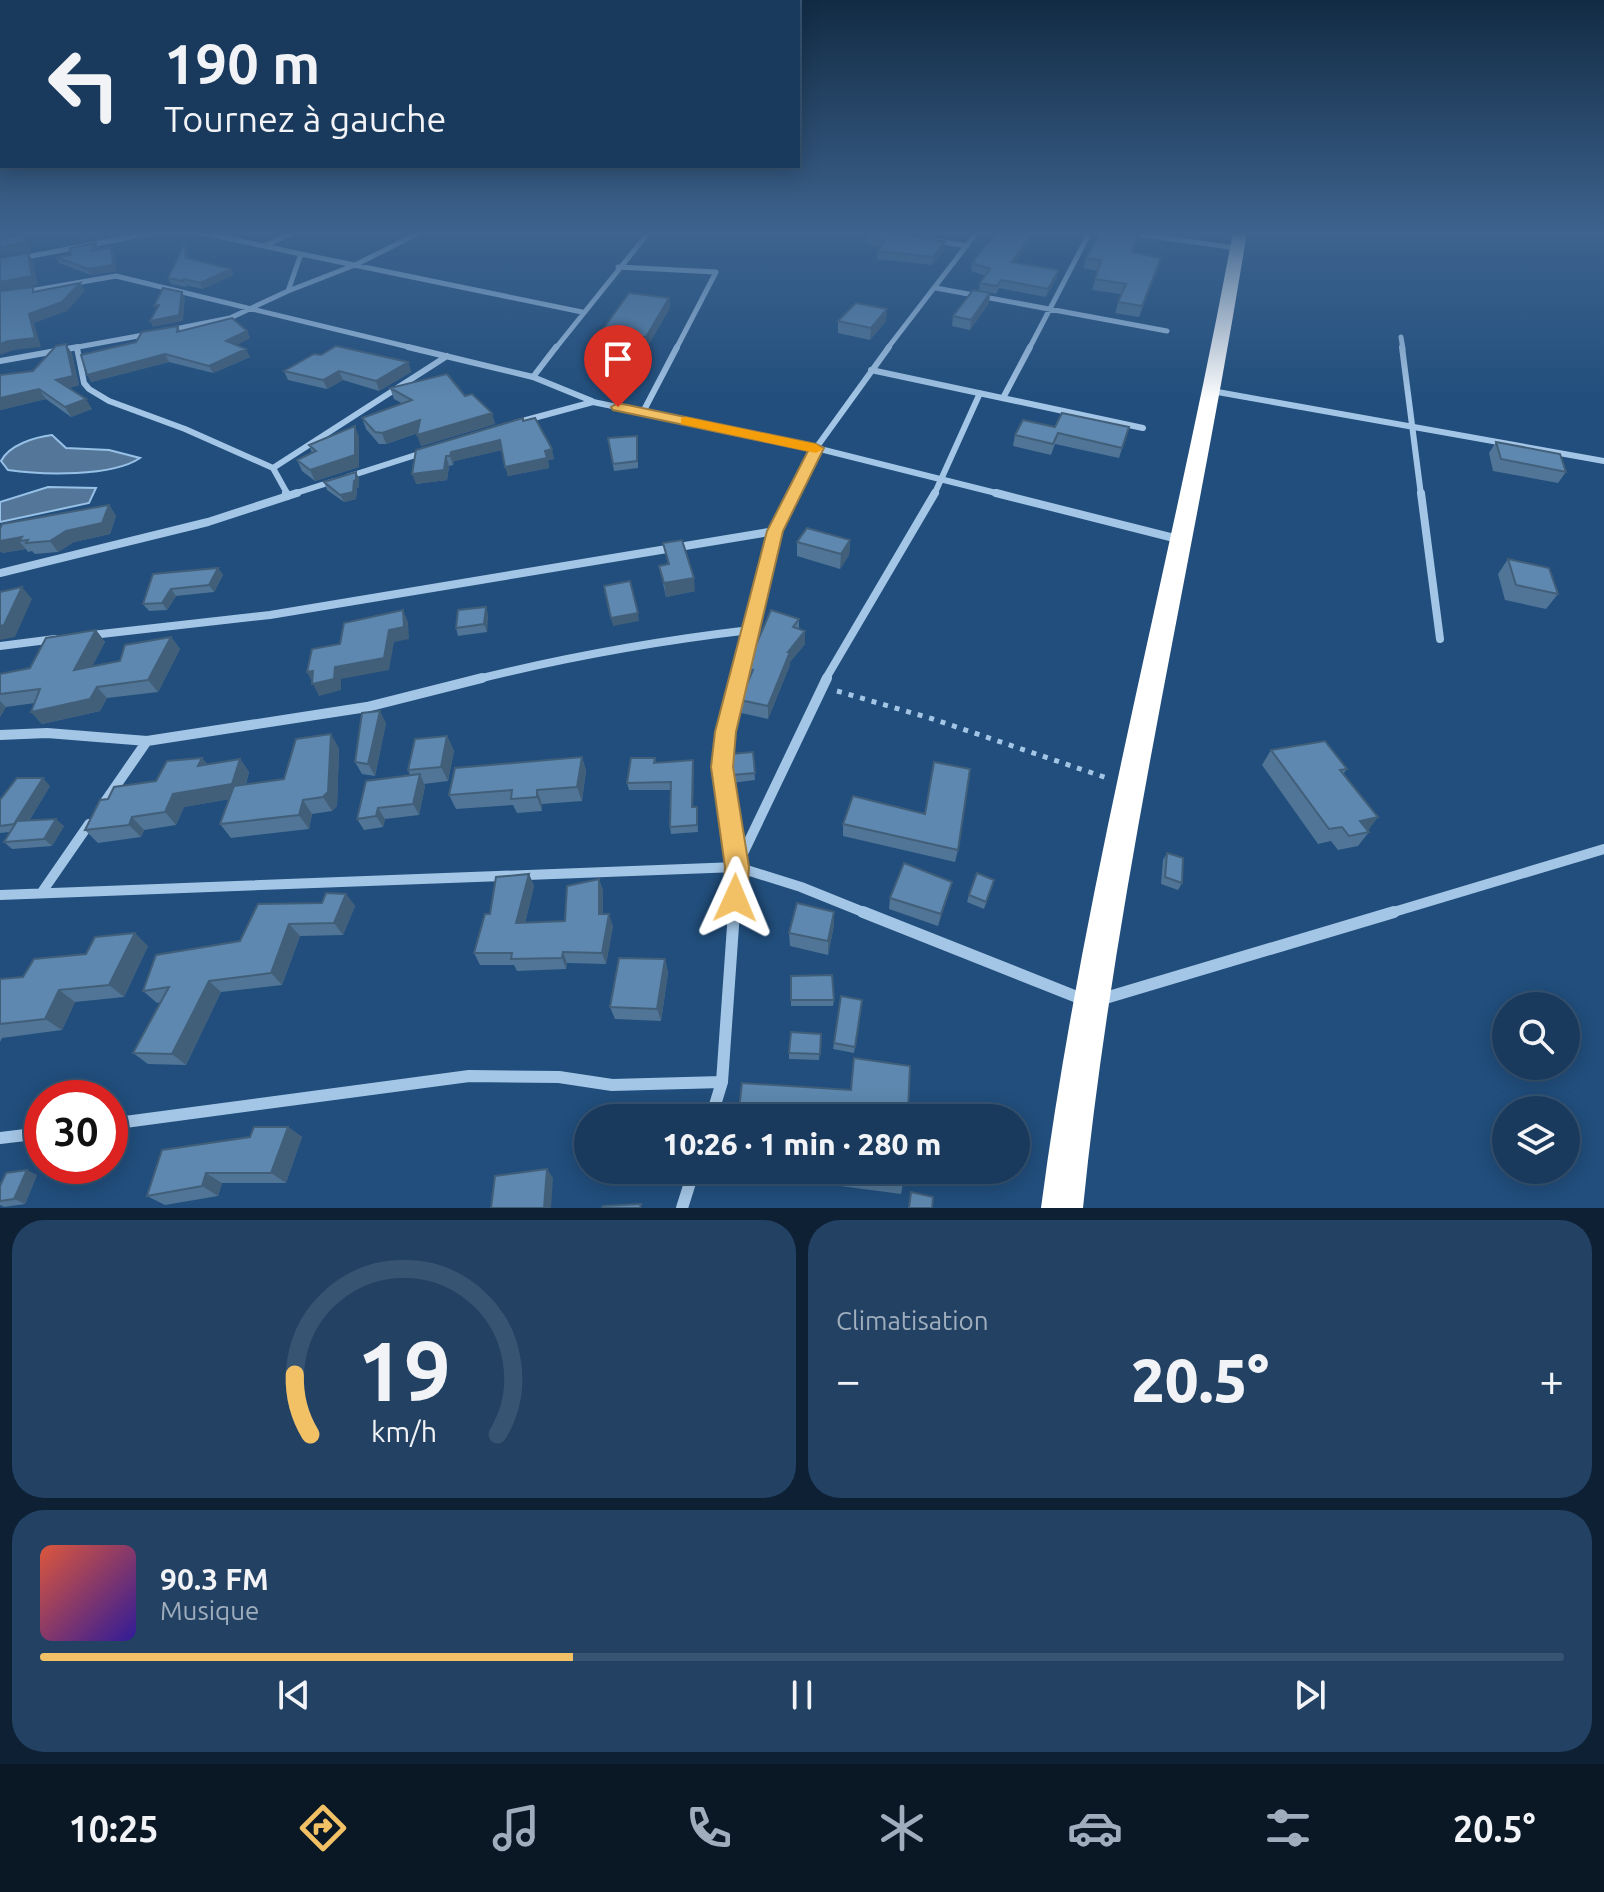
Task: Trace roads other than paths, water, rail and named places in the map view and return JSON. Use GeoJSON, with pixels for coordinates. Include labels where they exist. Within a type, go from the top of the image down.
{"type":"FeatureCollection","features":[{"type":"Feature","properties":{"kind":"highway"},"geometry":{"type":"LineString","coordinates":[[1062,1208],[1091,1003],[1230,288]]}},
{"type":"Feature","properties":{"kind":"street"},"geometry":{"type":"LineString","coordinates":[[14,294],[46,288]]}},
{"type":"Feature","properties":{"kind":"street"},"geometry":{"type":"LineString","coordinates":[[167,288],[533,377],[593,402],[816,448],[1183,540]]}},
{"type":"Feature","properties":{"kind":"street"},"geometry":{"type":"LineString","coordinates":[[169,330],[230,318],[295,288]]}},
{"type":"Feature","properties":{"kind":"street"},"geometry":{"type":"LineString","coordinates":[[468,288],[582,312]]}},
{"type":"Feature","properties":{"kind":"street"},"geometry":{"type":"LineString","coordinates":[[533,377],[601,288]]}},
{"type":"Feature","properties":{"kind":"street"},"geometry":{"type":"LineString","coordinates":[[643,412],[707,288]]}},
{"type":"Feature","properties":{"kind":"street"},"geometry":{"type":"LineString","coordinates":[[715,1104],[722,1082],[737,867],[722,767],[726,732],[775,531],[816,448],[871,370],[936,288]]}},
{"type":"Feature","properties":{"kind":"street"},"geometry":{"type":"LineString","coordinates":[[938,288],[1167,331]]}},
{"type":"Feature","properties":{"kind":"street"},"geometry":{"type":"LineString","coordinates":[[1003,398],[1059,288]]}},
{"type":"Feature","properties":{"kind":"street"},"geometry":{"type":"LineString","coordinates":[[0,361],[154,333]]}},
{"type":"Feature","properties":{"kind":"street"},"geometry":{"type":"LineString","coordinates":[[1401,337],[1440,639]]}},
{"type":"Feature","properties":{"kind":"street"},"geometry":{"type":"LineString","coordinates":[[77,348],[84,383],[89,389],[109,401],[185,429],[273,468],[288,496]]}},
{"type":"Feature","properties":{"kind":"street"},"geometry":{"type":"LineString","coordinates":[[273,468],[447,356]]}},
{"type":"Feature","properties":{"kind":"street"},"geometry":{"type":"LineString","coordinates":[[871,370],[1143,428]]}},
{"type":"Feature","properties":{"kind":"street"},"geometry":{"type":"LineString","coordinates":[[1212,391],[1604,461]]}},
{"type":"Feature","properties":{"kind":"street"},"geometry":{"type":"LineString","coordinates":[[737,867],[822,686],[943,480],[980,393]]}},
{"type":"Feature","properties":{"kind":"street"},"geometry":{"type":"LineString","coordinates":[[507,426],[593,402]]}},
{"type":"Feature","properties":{"kind":"street"},"geometry":{"type":"LineString","coordinates":[[0,573],[208,522],[437,448]]}},
{"type":"Feature","properties":{"kind":"street"},"geometry":{"type":"LineString","coordinates":[[79,636],[270,615],[482,577],[775,531]]}},
{"type":"Feature","properties":{"kind":"street"},"geometry":{"type":"LineString","coordinates":[[0,735],[47,733],[147,741],[367,707],[554,660],[648,642],[750,630]]}},
{"type":"Feature","properties":{"kind":"street"},"geometry":{"type":"LineString","coordinates":[[0,646],[63,638]]}},
{"type":"Feature","properties":{"kind":"street"},"geometry":{"type":"LineString","coordinates":[[42,892],[147,741]]}},
{"type":"Feature","properties":{"kind":"street"},"geometry":{"type":"LineString","coordinates":[[0,895],[737,867],[801,887],[1091,1003],[1604,849]]}},
{"type":"Feature","properties":{"kind":"street"},"geometry":{"type":"LineString","coordinates":[[128,1122],[469,1076],[559,1077],[612,1085],[722,1082]]}},
{"type":"Feature","properties":{"kind":"street"},"geometry":{"type":"LineString","coordinates":[[0,1138],[24,1135]]}},
{"type":"Feature","properties":{"kind":"street"},"geometry":{"type":"LineString","coordinates":[[682,1208],[690,1184]]}},
{"type":"Feature","properties":{"kind":"water"},"geometry":{"type":"Polygon","coordinates":[[[52,435],[66,448],[109,450],[140,458],[112,469],[57,473],[8,470],[1,461],[16,446],[52,435]]]}},
{"type":"Feature","properties":{"kind":"water"},"geometry":{"type":"Polygon","coordinates":[[[48,487],[96,488],[89,503],[0,522],[0,502],[48,487]]]}}]}
